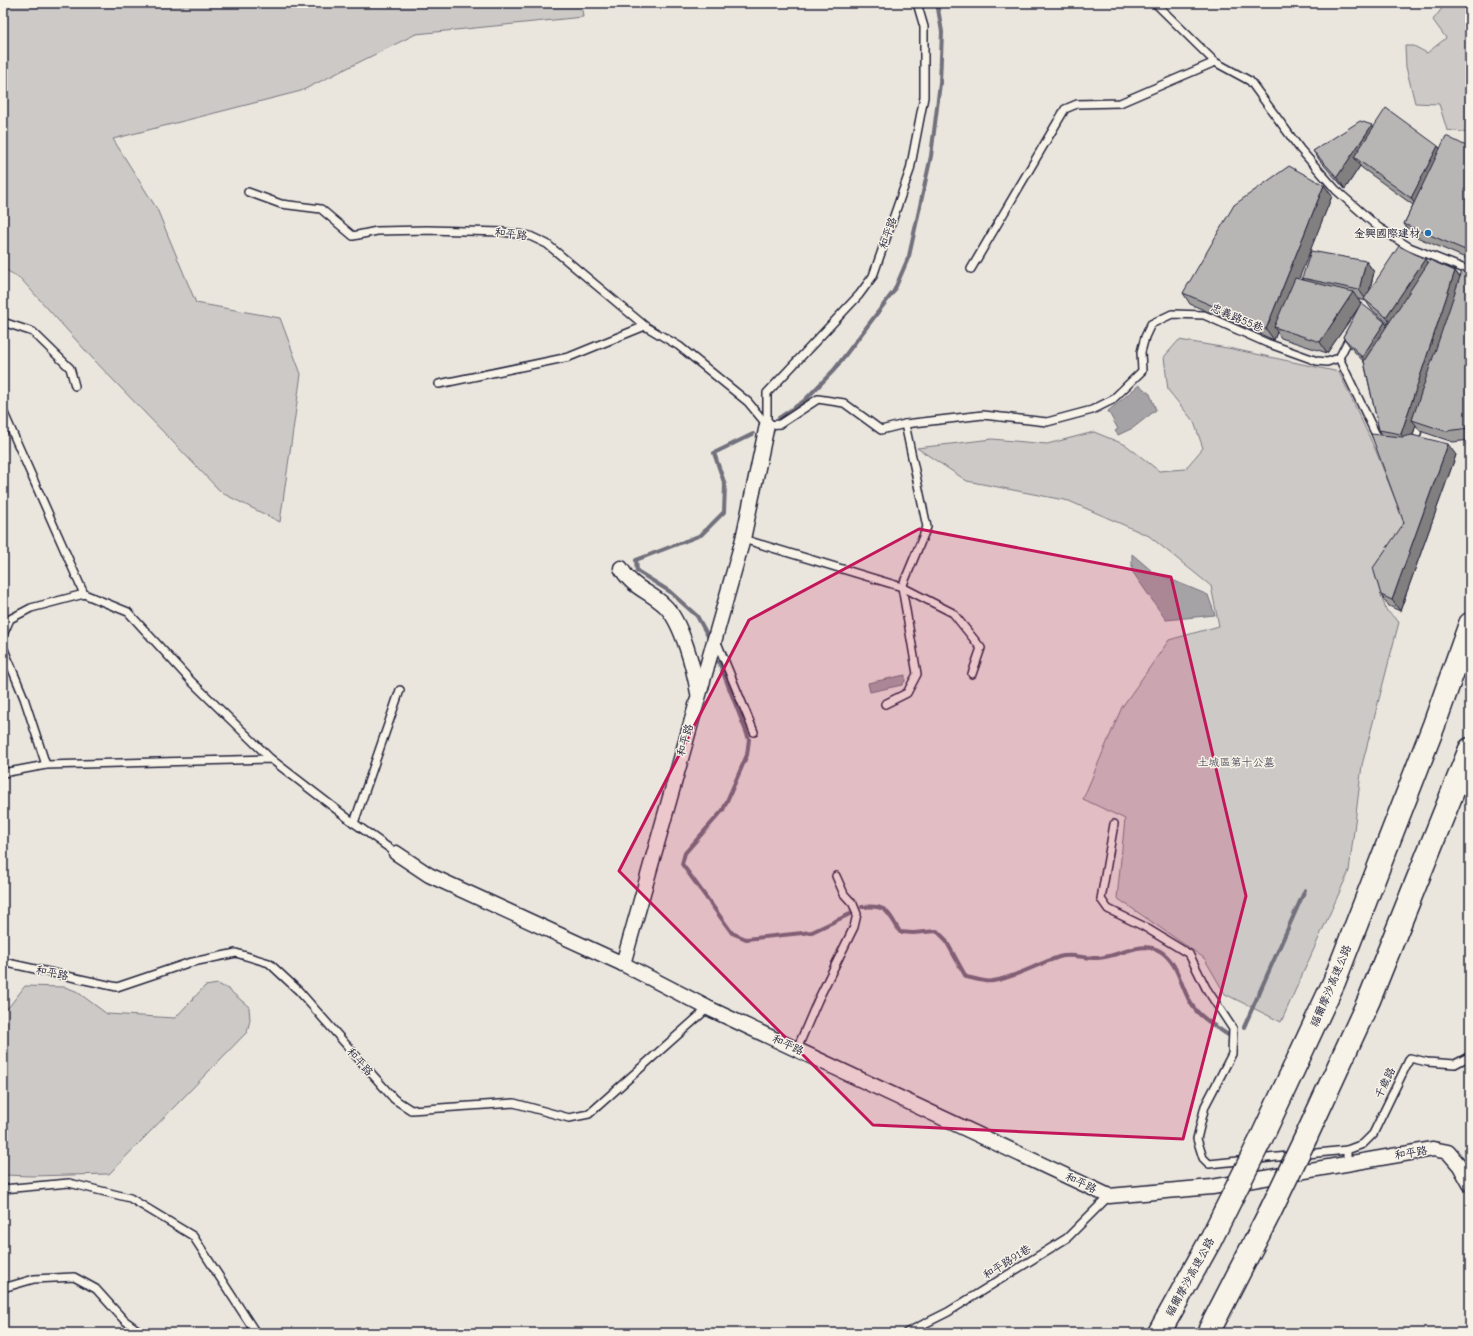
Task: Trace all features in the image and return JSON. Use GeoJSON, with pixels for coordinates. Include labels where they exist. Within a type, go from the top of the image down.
{"type":"FeatureCollection","features":[{"type":"Feature","properties":{"kind":"highway","name":"福爾摩沙高速公路"},"geometry":{"type":"LineString","coordinates":[[1159,1333],[1210,1241],[1261,1139],[1334,982],[1431,733],[1470,624]]}},
{"type":"Feature","properties":{"kind":"highway"},"geometry":{"type":"LineString","coordinates":[[1208,1333],[1270,1212],[1369,1000],[1470,749]]}},
{"type":"Feature","properties":{"kind":"street","name":"和平路"},"geometry":{"type":"LineString","coordinates":[[623,964],[698,694],[716,640],[743,540],[767,425]]}},
{"type":"Feature","properties":{"kind":"street"},"geometry":{"type":"LineString","coordinates":[[621,568],[627,579],[665,606],[676,623],[694,674],[698,694]]}},
{"type":"Feature","properties":{"kind":"street","name":"和平路"},"geometry":{"type":"LineString","coordinates":[[396,853],[429,875],[623,964],[708,1008],[1110,1196],[1212,1187],[1347,1157],[1433,1149],[1448,1152],[1460,1166],[1470,1184]]}},
{"type":"Feature","properties":{"kind":"lane","name":"和平路"},"geometry":{"type":"LineString","coordinates":[[767,425],[767,393],[859,296],[873,276],[878,263],[910,170],[924,97],[924,27],[917,3]]}},
{"type":"Feature","properties":{"kind":"lane"},"geometry":{"type":"LineString","coordinates":[[1155,3],[1215,62],[1250,81],[1300,149],[1336,190],[1378,227],[1409,247],[1470,271]]}},
{"type":"Feature","properties":{"kind":"lane"},"geometry":{"type":"LineString","coordinates":[[971,269],[1065,109],[1077,104],[1120,103],[1215,62]]}},
{"type":"Feature","properties":{"kind":"lane","name":"和平路"},"geometry":{"type":"LineString","coordinates":[[248,192],[281,204],[321,209],[353,236],[377,231],[427,230],[503,232],[530,236],[547,244],[645,326],[679,346],[748,402],[767,425]]}},
{"type":"Feature","properties":{"kind":"lane"},"geometry":{"type":"LineString","coordinates":[[1396,265],[1409,247]]}},
{"type":"Feature","properties":{"kind":"lane","name":"忠義路55巷"},"geometry":{"type":"LineString","coordinates":[[767,425],[780,424],[818,399],[844,403],[881,430],[905,424],[983,415],[1047,422],[1092,410],[1112,400],[1137,377],[1142,371],[1141,352],[1144,337],[1151,324],[1172,314],[1204,315],[1267,343],[1317,361],[1327,362],[1339,358]]}},
{"type":"Feature","properties":{"kind":"lane"},"geometry":{"type":"LineString","coordinates":[[3,322],[34,332],[70,368],[75,386]]}},
{"type":"Feature","properties":{"kind":"lane"},"geometry":{"type":"LineString","coordinates":[[1356,325],[1339,358],[1380,441]]}},
{"type":"Feature","properties":{"kind":"lane"},"geometry":{"type":"LineString","coordinates":[[439,384],[569,357],[645,326]]}},
{"type":"Feature","properties":{"kind":"lane"},"geometry":{"type":"LineString","coordinates":[[3,411],[84,594],[31,608],[10,619],[3,635]]}},
{"type":"Feature","properties":{"kind":"lane"},"geometry":{"type":"LineString","coordinates":[[1414,443],[1423,414]]}},
{"type":"Feature","properties":{"kind":"lane"},"geometry":{"type":"LineString","coordinates":[[885,704],[907,693],[918,674],[902,587],[927,527],[905,424]]}},
{"type":"Feature","properties":{"kind":"lane"},"geometry":{"type":"LineString","coordinates":[[743,540],[902,587],[953,614],[981,648],[972,674]]}},
{"type":"Feature","properties":{"kind":"lane","name":"和平路"},"geometry":{"type":"LineString","coordinates":[[84,594],[128,612],[192,682],[272,759],[354,823],[396,853]]}},
{"type":"Feature","properties":{"kind":"lane"},"geometry":{"type":"LineString","coordinates":[[716,640],[754,732]]}},
{"type":"Feature","properties":{"kind":"lane"},"geometry":{"type":"LineString","coordinates":[[3,647],[24,698],[46,765]]}},
{"type":"Feature","properties":{"kind":"lane"},"geometry":{"type":"LineString","coordinates":[[354,823],[400,690]]}},
{"type":"Feature","properties":{"kind":"lane"},"geometry":{"type":"LineString","coordinates":[[3,773],[46,765],[272,759]]}},
{"type":"Feature","properties":{"kind":"lane"},"geometry":{"type":"LineString","coordinates":[[1114,824],[1101,899],[1108,909],[1143,926],[1189,954],[1206,988],[1233,1029],[1232,1054],[1205,1106],[1197,1139],[1203,1158],[1209,1164],[1347,1157]]}},
{"type":"Feature","properties":{"kind":"lane"},"geometry":{"type":"LineString","coordinates":[[797,1050],[818,1000],[854,927],[858,914],[853,904],[844,894],[836,876]]}},
{"type":"Feature","properties":{"kind":"lane","name":"和平路"},"geometry":{"type":"LineString","coordinates":[[3,962],[117,987],[188,963],[236,953],[269,963],[299,991],[394,1099],[411,1110],[514,1104],[569,1118],[589,1114],[708,1008]]}},
{"type":"Feature","properties":{"kind":"lane","name":"千歲路"},"geometry":{"type":"LineString","coordinates":[[1347,1157],[1373,1134],[1410,1058],[1427,1062],[1455,1064],[1470,1056]]}},
{"type":"Feature","properties":{"kind":"lane"},"geometry":{"type":"LineString","coordinates":[[3,1188],[69,1183],[130,1198],[193,1236],[256,1333]]}},
{"type":"Feature","properties":{"kind":"lane","name":"和平路91巷"},"geometry":{"type":"LineString","coordinates":[[906,1333],[948,1312],[1067,1238],[1110,1196]]}},
{"type":"Feature","properties":{"kind":"lane"},"geometry":{"type":"LineString","coordinates":[[3,1288],[34,1279],[74,1278],[96,1289],[124,1320],[142,1333]]}},
{"type":"Feature","properties":{"kind":"highlighted area"},"geometry":{"type":"Polygon","coordinates":[[[919,529],[1171,577],[1246,896],[1183,1139],[873,1125],[619,871],[749,620],[919,529]]]}},
{"type":"Feature","properties":{"kind":"green space"},"geometry":{"type":"Polygon","coordinates":[[[3,3],[581,3],[583,17],[416,34],[301,91],[113,139],[157,209],[196,303],[280,318],[301,374],[280,522],[222,493],[94,360],[21,279],[3,268],[3,3]]]}},
{"type":"Feature","properties":{"kind":"green space"},"geometry":{"type":"Polygon","coordinates":[[[1441,3],[1470,3],[1470,133],[1447,130],[1439,104],[1415,103],[1406,67],[1405,46],[1414,46],[1427,53],[1446,38],[1433,20],[1443,7],[1441,3]]]}},
{"type":"Feature","properties":{"kind":"green space","name":"土城區第十公墓"},"geometry":{"type":"Polygon","coordinates":[[[1179,340],[1233,349],[1339,372],[1376,451],[1409,534],[1376,577],[1386,610],[1399,622],[1362,765],[1349,871],[1281,1022],[1225,994],[1204,958],[1117,898],[1125,819],[1083,799],[1122,707],[1169,640],[1219,626],[1211,586],[1149,536],[1069,501],[967,481],[917,448],[992,439],[1047,444],[1094,432],[1126,445],[1159,471],[1185,469],[1203,448],[1194,422],[1168,390],[1164,357],[1179,340]]]}},
{"type":"Feature","properties":{"kind":"green space"},"geometry":{"type":"Polygon","coordinates":[[[218,984],[228,989],[249,1007],[250,1020],[247,1032],[109,1174],[31,1176],[3,1175],[3,1010],[8,1008],[25,986],[65,987],[76,991],[107,1014],[175,1018],[205,986],[218,984]]]}},
{"type":"Feature","properties":{"kind":"shaded area"},"geometry":{"type":"Polygon","coordinates":[[[1139,385],[1150,394],[1156,410],[1133,428],[1118,435],[1115,431],[1118,429],[1108,411],[1139,385]]]}},
{"type":"Feature","properties":{"kind":"shaded area"},"geometry":{"type":"Polygon","coordinates":[[[1132,554],[1153,572],[1208,595],[1215,615],[1166,620],[1132,571],[1132,554]]]}},
{"type":"Feature","properties":{"kind":"shaded area"},"geometry":{"type":"Polygon","coordinates":[[[905,675],[905,681],[902,685],[870,692],[868,683],[905,675]]]}},
{"type":"Feature","properties":{"kind":"building"},"geometry":{"type":"Polygon","coordinates":[[[1386,108],[1438,146],[1411,198],[1354,157],[1386,108]]]}},
{"type":"Feature","properties":{"kind":"building"},"geometry":{"type":"Polygon","coordinates":[[[1360,121],[1372,125],[1337,177],[1313,151],[1360,121]]]}},
{"type":"Feature","properties":{"kind":"building"},"geometry":{"type":"Polygon","coordinates":[[[1446,136],[1470,148],[1470,252],[1404,224],[1446,136]]]}},
{"type":"Feature","properties":{"kind":"building"},"geometry":{"type":"Polygon","coordinates":[[[1289,166],[1324,185],[1266,329],[1183,293],[1234,205],[1289,166]]]}},
{"type":"Feature","properties":{"kind":"building"},"geometry":{"type":"Polygon","coordinates":[[[1399,246],[1425,259],[1386,317],[1364,299],[1399,246]]]}},
{"type":"Feature","properties":{"kind":"building"},"geometry":{"type":"Polygon","coordinates":[[[1311,251],[1366,261],[1359,290],[1302,278],[1311,251]]]}},
{"type":"Feature","properties":{"kind":"building"},"geometry":{"type":"Polygon","coordinates":[[[1430,260],[1455,271],[1401,434],[1379,430],[1364,361],[1430,260]]]}},
{"type":"Feature","properties":{"kind":"building"},"geometry":{"type":"Polygon","coordinates":[[[1462,271],[1470,274],[1470,428],[1445,431],[1412,420],[1462,271]]]}},
{"type":"Feature","properties":{"kind":"building"},"geometry":{"type":"Polygon","coordinates":[[[1295,278],[1353,292],[1320,342],[1274,327],[1295,278]]]}},
{"type":"Feature","properties":{"kind":"building"},"geometry":{"type":"Polygon","coordinates":[[[1361,303],[1385,322],[1362,357],[1343,337],[1361,303]]]}},
{"type":"Feature","properties":{"kind":"building"},"geometry":{"type":"Polygon","coordinates":[[[1371,434],[1402,437],[1412,435],[1448,444],[1392,600],[1381,595],[1373,568],[1404,523],[1371,434]]]}},
{"type":"Feature","properties":{"kind":"waterway"},"geometry":{"type":"LineString","coordinates":[[779,418],[804,401],[834,370],[894,291],[909,256],[931,156],[940,83],[942,32],[937,3]]}},
{"type":"Feature","properties":{"kind":"waterway"},"geometry":{"type":"LineString","coordinates":[[708,636],[697,616],[669,591],[637,571],[636,560],[701,535],[724,512],[725,485],[714,453],[753,434]]}},
{"type":"Feature","properties":{"kind":"waterway"},"geometry":{"type":"LineString","coordinates":[[719,662],[749,739],[747,755],[723,810],[685,853],[682,864],[732,933],[746,939],[812,932],[850,914]]}},
{"type":"Feature","properties":{"kind":"waterway"},"geometry":{"type":"LineString","coordinates":[[1244,1027],[1305,890]]}},
{"type":"Feature","properties":{"kind":"waterway"},"geometry":{"type":"LineString","coordinates":[[862,907],[870,906],[882,908],[893,919],[900,932],[913,933],[937,931],[945,939],[966,977],[983,981],[993,981],[1010,977],[1064,956],[1098,958],[1137,948],[1153,948],[1167,956],[1172,963],[1186,994],[1197,1012],[1228,1035]]}},
{"type":"Feature","properties":{"kind":"place","name":"金興國際建材"},"geometry":{"type":"Point","coordinates":[1428,233]}}]}
